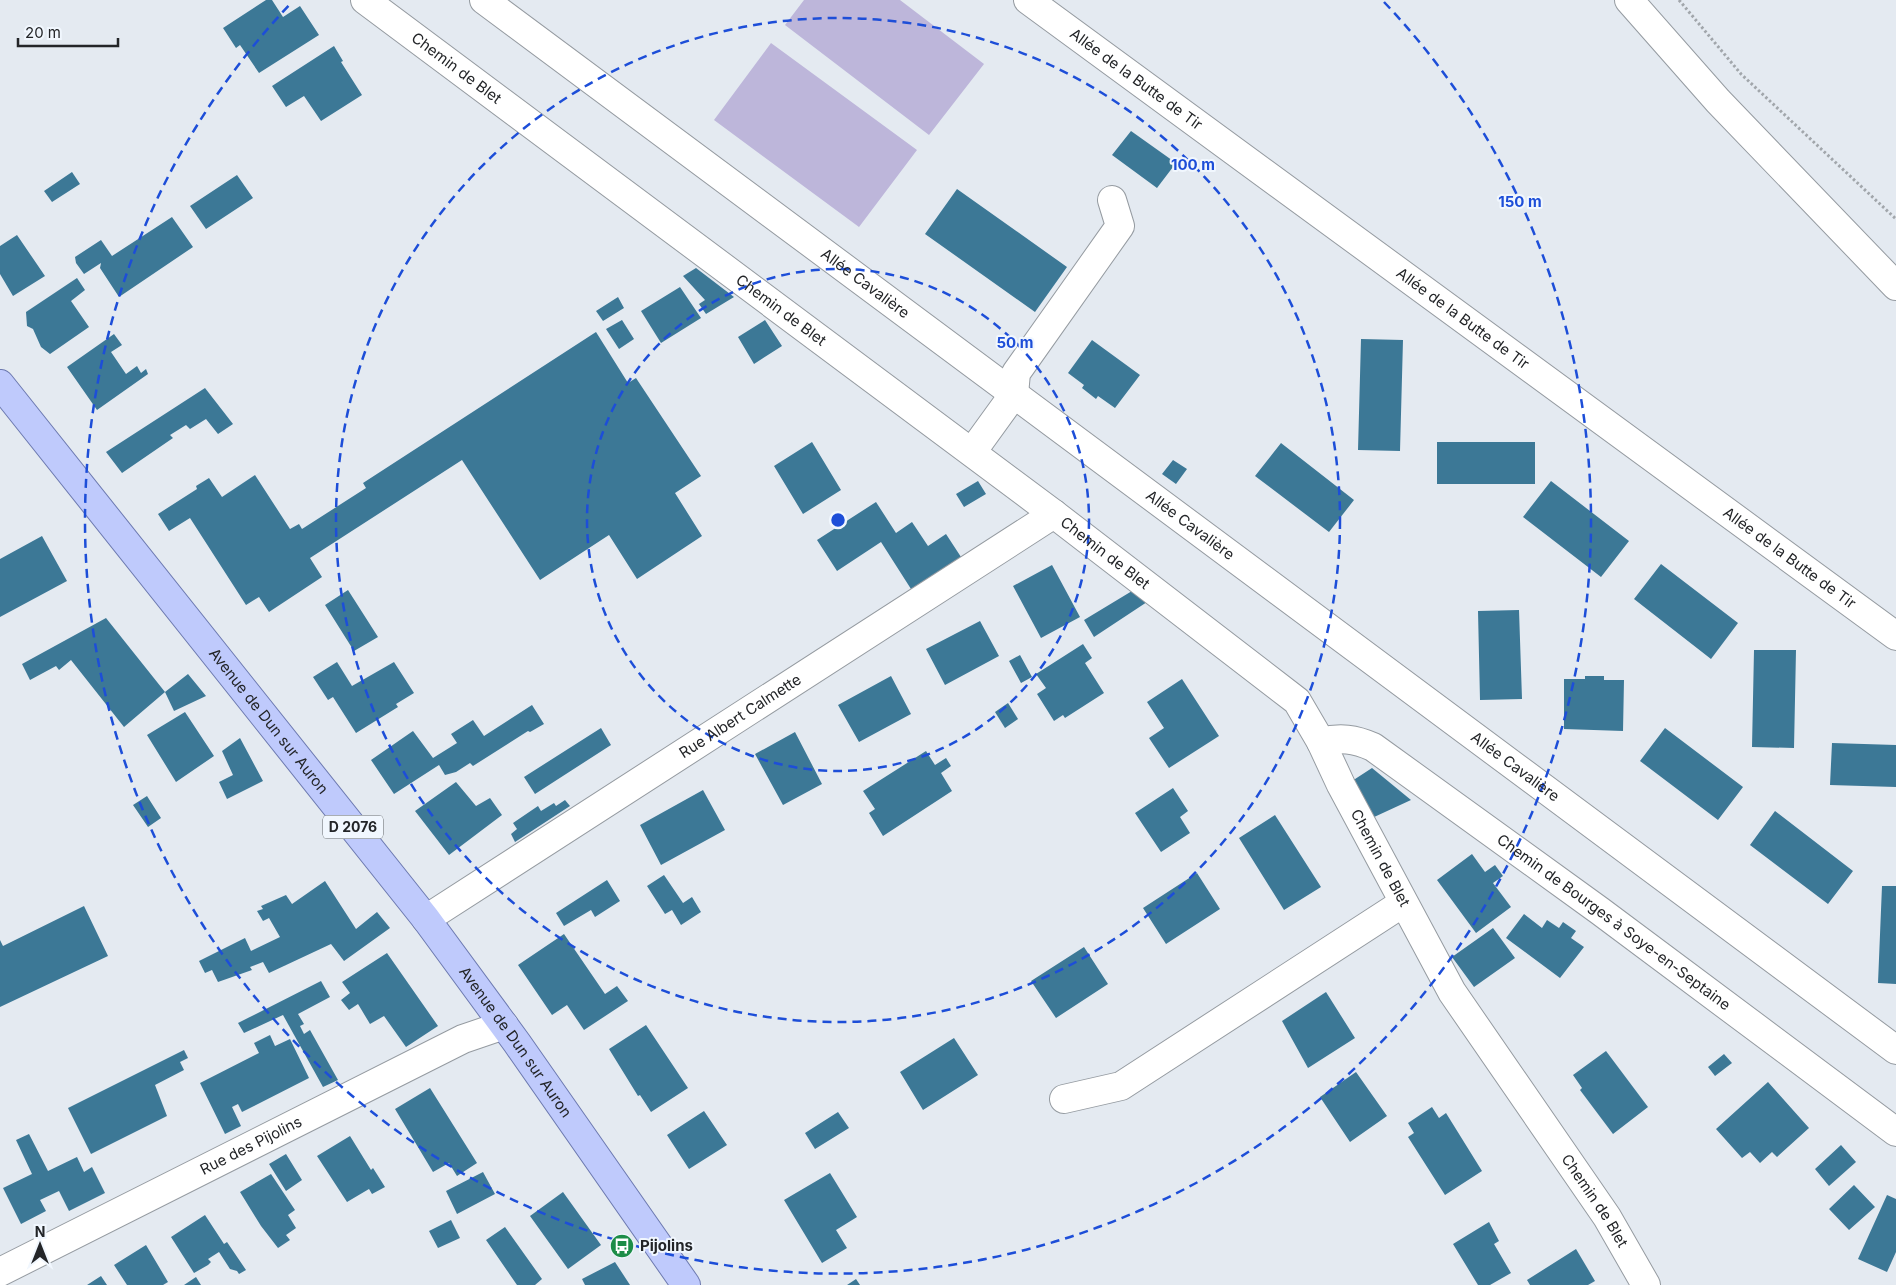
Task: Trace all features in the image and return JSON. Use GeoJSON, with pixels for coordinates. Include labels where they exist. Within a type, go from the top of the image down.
{"type":"FeatureCollection","features":[{"type":"Feature","properties":{"kind":"main road","name":"Avenue de Dun sur Auron"},"geometry":{"type":"LineString","coordinates":[[0,384],[426,919],[504,1025],[686,1285]]}},
{"type":"Feature","properties":{"kind":"street","name":"Chemin de Blet"},"geometry":{"type":"LineString","coordinates":[[365,0],[972,452],[1297,702],[1321,742],[1403,903],[1452,992],[1607,1217],[1646,1285]]}},
{"type":"Feature","properties":{"kind":"street","name":"Allée Cavalière"},"geometry":{"type":"LineString","coordinates":[[484,0],[1896,1050]]}},
{"type":"Feature","properties":{"kind":"street","name":"Allée de la Butte de Tir"},"geometry":{"type":"LineString","coordinates":[[1028,0],[1896,636]]}},
{"type":"Feature","properties":{"kind":"street"},"geometry":{"type":"LineString","coordinates":[[1629,0],[1718,101],[1896,286]]}},
{"type":"Feature","properties":{"kind":"street"},"geometry":{"type":"LineString","coordinates":[[972,452],[1014,394],[1016,373],[1120,226],[1112,200]]}},
{"type":"Feature","properties":{"kind":"street","name":"Rue Albert Calmette"},"geometry":{"type":"LineString","coordinates":[[426,919],[1054,514]]}},
{"type":"Feature","properties":{"kind":"street","name":"Chemin de Bourges à Soye-en-Septaine"},"geometry":{"type":"LineString","coordinates":[[1321,742],[1334,739],[1357,740],[1373,747],[1600,911],[1896,1132]]}},
{"type":"Feature","properties":{"kind":"street"},"geometry":{"type":"LineString","coordinates":[[1064,1098],[1121,1086],[1403,903]]}},
{"type":"Feature","properties":{"kind":"street","name":"Rue des Pijolins"},"geometry":{"type":"LineString","coordinates":[[0,1272],[454,1044],[504,1025]]}},
{"type":"Feature","properties":{"kind":"path"},"geometry":{"type":"LineString","coordinates":[[1679,0],[1742,74],[1896,219]]}},
{"type":"Feature","properties":{"kind":"shaded area"},"geometry":{"type":"Polygon","coordinates":[[[804,0],[900,0],[984,64],[929,135],[785,25],[804,0]]]}},
{"type":"Feature","properties":{"kind":"shaded area"},"geometry":{"type":"Polygon","coordinates":[[[771,43],[917,150],[859,227],[714,120],[771,43]]]}},
{"type":"Feature","properties":{"kind":"building"},"geometry":{"type":"Polygon","coordinates":[[[266,0],[272,0],[283,17],[300,6],[319,35],[259,73],[240,45],[236,48],[223,28],[266,0]]]}},
{"type":"Feature","properties":{"kind":"building"},"geometry":{"type":"Polygon","coordinates":[[[334,46],[343,61],[341,62],[362,95],[321,121],[304,96],[286,107],[272,86],[334,46]]]}},
{"type":"Feature","properties":{"kind":"building"},"geometry":{"type":"Polygon","coordinates":[[[1131,131],[1176,163],[1157,188],[1112,155],[1131,131]]]}},
{"type":"Feature","properties":{"kind":"building"},"geometry":{"type":"Polygon","coordinates":[[[72,172],[80,184],[52,202],[44,191],[72,172]]]}},
{"type":"Feature","properties":{"kind":"building"},"geometry":{"type":"Polygon","coordinates":[[[237,175],[253,198],[206,229],[190,206],[237,175]]]}},
{"type":"Feature","properties":{"kind":"building"},"geometry":{"type":"Polygon","coordinates":[[[957,189],[1067,267],[1035,312],[925,234],[957,189]]]}},
{"type":"Feature","properties":{"kind":"building"},"geometry":{"type":"Polygon","coordinates":[[[172,217],[193,247],[119,297],[100,268],[101,263],[84,274],[76,263],[75,257],[101,240],[112,256],[172,217]]]}},
{"type":"Feature","properties":{"kind":"building"},"geometry":{"type":"Polygon","coordinates":[[[17,235],[45,276],[13,296],[0,274],[0,246],[17,235]]]}},
{"type":"Feature","properties":{"kind":"building"},"geometry":{"type":"Polygon","coordinates":[[[696,268],[734,297],[706,314],[699,304],[705,300],[683,276],[696,268]]]}},
{"type":"Feature","properties":{"kind":"building"},"geometry":{"type":"Polygon","coordinates":[[[77,278],[85,290],[71,301],[89,327],[50,354],[41,347],[33,329],[27,326],[26,312],[77,278]]]}},
{"type":"Feature","properties":{"kind":"building"},"geometry":{"type":"Polygon","coordinates":[[[680,287],[701,318],[661,343],[641,311],[680,287]]]}},
{"type":"Feature","properties":{"kind":"building"},"geometry":{"type":"Polygon","coordinates":[[[618,297],[624,308],[603,321],[596,311],[618,297]]]}},
{"type":"Feature","properties":{"kind":"building"},"geometry":{"type":"Polygon","coordinates":[[[622,320],[634,339],[619,349],[606,329],[622,320]]]}},
{"type":"Feature","properties":{"kind":"building"},"geometry":{"type":"Polygon","coordinates":[[[765,320],[782,346],[754,364],[738,337],[765,320]]]}},
{"type":"Feature","properties":{"kind":"building"},"geometry":{"type":"Polygon","coordinates":[[[596,332],[628,383],[636,378],[701,476],[675,493],[702,536],[637,579],[609,535],[540,580],[462,460],[310,558],[322,577],[269,612],[259,597],[246,605],[190,518],[169,531],[158,514],[197,489],[196,486],[209,478],[222,497],[255,475],[290,529],[299,524],[302,529],[366,488],[363,483],[596,332]]]}},
{"type":"Feature","properties":{"kind":"building"},"geometry":{"type":"Polygon","coordinates":[[[114,334],[122,345],[111,352],[126,374],[137,366],[141,373],[146,369],[148,374],[97,410],[67,367],[114,334]]]}},
{"type":"Feature","properties":{"kind":"building"},"geometry":{"type":"Polygon","coordinates":[[[1361,339],[1403,340],[1400,451],[1358,450],[1361,339]]]}},
{"type":"Feature","properties":{"kind":"building"},"geometry":{"type":"Polygon","coordinates":[[[1092,340],[1140,375],[1115,408],[1098,396],[1096,399],[1082,388],[1084,385],[1068,373],[1092,340]]]}},
{"type":"Feature","properties":{"kind":"building"},"geometry":{"type":"Polygon","coordinates":[[[205,388],[233,424],[218,434],[206,419],[190,429],[186,425],[170,435],[173,438],[122,473],[106,452],[205,388]]]}},
{"type":"Feature","properties":{"kind":"building"},"geometry":{"type":"Polygon","coordinates":[[[812,442],[841,490],[803,514],[774,466],[812,442]]]}},
{"type":"Feature","properties":{"kind":"building"},"geometry":{"type":"Polygon","coordinates":[[[1437,442],[1535,442],[1535,484],[1437,484],[1437,442]]]}},
{"type":"Feature","properties":{"kind":"building"},"geometry":{"type":"Polygon","coordinates":[[[1281,443],[1354,500],[1329,532],[1255,476],[1281,443]]]}},
{"type":"Feature","properties":{"kind":"building"},"geometry":{"type":"Polygon","coordinates":[[[1173,460],[1187,469],[1176,484],[1162,474],[1173,460]]]}},
{"type":"Feature","properties":{"kind":"building"},"geometry":{"type":"Polygon","coordinates":[[[978,481],[986,494],[964,507],[956,494],[978,481]]]}},
{"type":"Feature","properties":{"kind":"building"},"geometry":{"type":"Polygon","coordinates":[[[1551,481],[1629,541],[1601,577],[1523,517],[1551,481]]]}},
{"type":"Feature","properties":{"kind":"building"},"geometry":{"type":"Polygon","coordinates":[[[876,502],[896,533],[912,522],[928,546],[946,534],[961,557],[911,589],[881,542],[837,571],[817,540],[876,502]]]}},
{"type":"Feature","properties":{"kind":"building"},"geometry":{"type":"Polygon","coordinates":[[[42,536],[67,581],[0,617],[0,559],[42,536]]]}},
{"type":"Feature","properties":{"kind":"building"},"geometry":{"type":"Polygon","coordinates":[[[1661,564],[1738,623],[1711,659],[1634,599],[1661,564]]]}},
{"type":"Feature","properties":{"kind":"building"},"geometry":{"type":"Polygon","coordinates":[[[1052,565],[1080,617],[1041,638],[1013,586],[1052,565]]]}},
{"type":"Feature","properties":{"kind":"building"},"geometry":{"type":"Polygon","coordinates":[[[348,590],[378,637],[354,651],[325,605],[348,590]]]}},
{"type":"Feature","properties":{"kind":"building"},"geometry":{"type":"Polygon","coordinates":[[[1132,591],[1147,602],[1094,637],[1084,620],[1132,591]]]}},
{"type":"Feature","properties":{"kind":"building"},"geometry":{"type":"Polygon","coordinates":[[[1519,610],[1522,699],[1480,700],[1478,611],[1519,610]]]}},
{"type":"Feature","properties":{"kind":"building"},"geometry":{"type":"Polygon","coordinates":[[[106,618],[165,692],[124,727],[71,660],[59,670],[56,666],[30,680],[22,664],[106,618]]]}},
{"type":"Feature","properties":{"kind":"building"},"geometry":{"type":"Polygon","coordinates":[[[980,621],[999,656],[945,685],[926,649],[980,621]]]}},
{"type":"Feature","properties":{"kind":"building"},"geometry":{"type":"Polygon","coordinates":[[[1083,644],[1092,658],[1085,663],[1104,693],[1065,718],[1063,715],[1054,721],[1037,694],[1046,688],[1036,674],[1083,644]]]}},
{"type":"Feature","properties":{"kind":"building"},"geometry":{"type":"Polygon","coordinates":[[[1754,650],[1796,650],[1794,748],[1752,747],[1754,650]]]}},
{"type":"Feature","properties":{"kind":"building"},"geometry":{"type":"Polygon","coordinates":[[[1020,655],[1032,677],[1021,683],[1009,661],[1020,655]]]}},
{"type":"Feature","properties":{"kind":"building"},"geometry":{"type":"Polygon","coordinates":[[[337,662],[352,686],[394,662],[414,693],[396,704],[398,707],[356,733],[333,697],[328,700],[313,677],[337,662]]]}},
{"type":"Feature","properties":{"kind":"building"},"geometry":{"type":"Polygon","coordinates":[[[188,674],[206,696],[174,711],[165,692],[188,674]]]}},
{"type":"Feature","properties":{"kind":"building"},"geometry":{"type":"Polygon","coordinates":[[[891,676],[911,714],[859,742],[838,705],[891,676]]]}},
{"type":"Feature","properties":{"kind":"building"},"geometry":{"type":"Polygon","coordinates":[[[1585,676],[1604,676],[1604,680],[1624,680],[1623,731],[1564,729],[1564,679],[1585,679],[1585,676]]]}},
{"type":"Feature","properties":{"kind":"building"},"geometry":{"type":"Polygon","coordinates":[[[1182,679],[1219,736],[1169,768],[1149,738],[1164,728],[1147,702],[1182,679]]]}},
{"type":"Feature","properties":{"kind":"building"},"geometry":{"type":"Polygon","coordinates":[[[1008,703],[1018,719],[1005,728],[995,712],[1008,703]]]}},
{"type":"Feature","properties":{"kind":"building"},"geometry":{"type":"Polygon","coordinates":[[[532,705],[544,724],[530,732],[528,731],[473,766],[470,763],[456,772],[445,775],[439,765],[394,794],[371,760],[413,731],[433,758],[457,743],[451,734],[473,720],[484,736],[532,705]]]}},
{"type":"Feature","properties":{"kind":"building"},"geometry":{"type":"Polygon","coordinates":[[[185,712],[214,756],[176,782],[147,735],[185,712]]]}},
{"type":"Feature","properties":{"kind":"building"},"geometry":{"type":"Polygon","coordinates":[[[601,728],[611,745],[535,794],[524,777],[601,728]]]}},
{"type":"Feature","properties":{"kind":"building"},"geometry":{"type":"Polygon","coordinates":[[[1665,728],[1743,787],[1718,820],[1640,761],[1665,728]]]}},
{"type":"Feature","properties":{"kind":"building"},"geometry":{"type":"Polygon","coordinates":[[[795,732],[822,784],[783,805],[755,754],[795,732]]]}},
{"type":"Feature","properties":{"kind":"building"},"geometry":{"type":"Polygon","coordinates":[[[240,738],[263,781],[227,799],[219,782],[233,775],[222,751],[240,738]]]}},
{"type":"Feature","properties":{"kind":"building"},"geometry":{"type":"Polygon","coordinates":[[[1832,743],[1896,745],[1896,787],[1830,785],[1832,743]]]}},
{"type":"Feature","properties":{"kind":"building"},"geometry":{"type":"Polygon","coordinates":[[[926,751],[935,765],[946,758],[951,766],[941,773],[952,791],[883,836],[869,813],[875,809],[863,791],[926,751]]]}},
{"type":"Feature","properties":{"kind":"building"},"geometry":{"type":"Polygon","coordinates":[[[1372,768],[1411,800],[1372,818],[1352,781],[1372,768]]]}},
{"type":"Feature","properties":{"kind":"building"},"geometry":{"type":"Polygon","coordinates":[[[456,782],[476,806],[490,798],[502,815],[449,855],[415,811],[456,782]]]}},
{"type":"Feature","properties":{"kind":"building"},"geometry":{"type":"Polygon","coordinates":[[[1173,788],[1188,811],[1180,817],[1190,833],[1161,852],[1135,813],[1173,788]]]}},
{"type":"Feature","properties":{"kind":"building"},"geometry":{"type":"Polygon","coordinates":[[[703,790],[725,830],[661,865],[640,825],[703,790]]]}},
{"type":"Feature","properties":{"kind":"building"},"geometry":{"type":"Polygon","coordinates":[[[147,796],[161,818],[148,827],[133,805],[147,796]]]}},
{"type":"Feature","properties":{"kind":"building"},"geometry":{"type":"Polygon","coordinates":[[[565,800],[570,806],[515,842],[511,834],[517,829],[513,823],[538,806],[541,811],[554,803],[556,806],[565,800]]]}},
{"type":"Feature","properties":{"kind":"building"},"geometry":{"type":"Polygon","coordinates":[[[1775,811],[1853,871],[1828,904],[1750,845],[1775,811]]]}},
{"type":"Feature","properties":{"kind":"building"},"geometry":{"type":"Polygon","coordinates":[[[1275,815],[1321,887],[1284,910],[1239,838],[1275,815]]]}},
{"type":"Feature","properties":{"kind":"building"},"geometry":{"type":"Polygon","coordinates":[[[1472,854],[1485,872],[1495,865],[1503,876],[1493,883],[1511,907],[1476,933],[1437,880],[1472,854]]]}},
{"type":"Feature","properties":{"kind":"building"},"geometry":{"type":"Polygon","coordinates":[[[1197,873],[1220,909],[1166,944],[1143,908],[1197,873]]]}},
{"type":"Feature","properties":{"kind":"building"},"geometry":{"type":"Polygon","coordinates":[[[664,875],[683,903],[692,897],[701,912],[681,925],[672,910],[665,914],[647,886],[664,875]]]}},
{"type":"Feature","properties":{"kind":"building"},"geometry":{"type":"Polygon","coordinates":[[[607,880],[620,901],[595,917],[591,910],[564,926],[556,913],[607,880]]]}},
{"type":"Feature","properties":{"kind":"building"},"geometry":{"type":"Polygon","coordinates":[[[325,881],[356,929],[377,912],[390,928],[344,961],[331,944],[269,973],[263,962],[250,967],[252,970],[218,982],[212,970],[205,973],[199,961],[245,938],[251,951],[280,937],[269,918],[263,921],[257,911],[263,909],[261,906],[286,895],[292,904],[325,881]]]}},
{"type":"Feature","properties":{"kind":"building"},"geometry":{"type":"Polygon","coordinates":[[[1882,886],[1896,886],[1896,984],[1878,983],[1882,886]]]}},
{"type":"Feature","properties":{"kind":"building"},"geometry":{"type":"Polygon","coordinates":[[[84,906],[108,956],[0,1007],[0,940],[3,946],[84,906]]]}},
{"type":"Feature","properties":{"kind":"building"},"geometry":{"type":"Polygon","coordinates":[[[1524,914],[1542,928],[1547,920],[1559,928],[1563,922],[1576,931],[1571,938],[1584,947],[1560,978],[1506,938],[1524,914]]]}},
{"type":"Feature","properties":{"kind":"building"},"geometry":{"type":"Polygon","coordinates":[[[1493,928],[1515,958],[1474,987],[1452,957],[1493,928]]]}},
{"type":"Feature","properties":{"kind":"building"},"geometry":{"type":"Polygon","coordinates":[[[564,934],[605,994],[617,986],[628,1001],[584,1030],[567,1005],[552,1015],[518,965],[564,934]]]}},
{"type":"Feature","properties":{"kind":"building"},"geometry":{"type":"Polygon","coordinates":[[[1084,947],[1108,984],[1056,1018],[1031,981],[1084,947]]]}},
{"type":"Feature","properties":{"kind":"building"},"geometry":{"type":"Polygon","coordinates":[[[387,953],[438,1026],[406,1047],[384,1016],[370,1024],[358,1004],[349,1010],[341,1000],[350,993],[342,982],[387,953]]]}},
{"type":"Feature","properties":{"kind":"building"},"geometry":{"type":"Polygon","coordinates":[[[321,981],[330,997],[298,1014],[304,1024],[300,1026],[304,1034],[310,1030],[338,1080],[323,1087],[283,1015],[244,1033],[238,1023],[321,981]]]}},
{"type":"Feature","properties":{"kind":"building"},"geometry":{"type":"Polygon","coordinates":[[[1326,992],[1355,1038],[1308,1068],[1282,1021],[1326,992]]]}},
{"type":"Feature","properties":{"kind":"building"},"geometry":{"type":"Polygon","coordinates":[[[646,1025],[688,1088],[651,1112],[640,1095],[638,1096],[609,1049],[646,1025]]]}},
{"type":"Feature","properties":{"kind":"building"},"geometry":{"type":"Polygon","coordinates":[[[270,1035],[275,1046],[290,1039],[309,1078],[242,1112],[238,1104],[232,1107],[241,1126],[225,1134],[200,1083],[259,1053],[254,1043],[270,1035]]]}},
{"type":"Feature","properties":{"kind":"building"},"geometry":{"type":"Polygon","coordinates":[[[954,1038],[978,1075],[923,1110],[900,1072],[954,1038]]]}},
{"type":"Feature","properties":{"kind":"building"},"geometry":{"type":"Polygon","coordinates":[[[184,1050],[188,1058],[180,1062],[184,1070],[155,1085],[167,1116],[91,1154],[68,1108],[184,1050]]]}},
{"type":"Feature","properties":{"kind":"building"},"geometry":{"type":"Polygon","coordinates":[[[1606,1051],[1648,1107],[1613,1134],[1580,1090],[1582,1088],[1573,1075],[1606,1051]]]}},
{"type":"Feature","properties":{"kind":"building"},"geometry":{"type":"Polygon","coordinates":[[[1724,1054],[1732,1063],[1715,1076],[1708,1067],[1724,1054]]]}},
{"type":"Feature","properties":{"kind":"building"},"geometry":{"type":"Polygon","coordinates":[[[1356,1072],[1387,1116],[1350,1142],[1320,1097],[1356,1072]]]}},
{"type":"Feature","properties":{"kind":"building"},"geometry":{"type":"Polygon","coordinates":[[[1768,1082],[1809,1128],[1777,1157],[1772,1152],[1760,1163],[1750,1152],[1742,1158],[1716,1129],[1768,1082]]]}},
{"type":"Feature","properties":{"kind":"building"},"geometry":{"type":"Polygon","coordinates":[[[430,1088],[477,1163],[457,1176],[449,1163],[433,1172],[395,1109],[430,1088]]]}},
{"type":"Feature","properties":{"kind":"building"},"geometry":{"type":"Polygon","coordinates":[[[1432,1107],[1439,1118],[1446,1113],[1482,1171],[1445,1195],[1408,1137],[1414,1133],[1408,1123],[1432,1107]]]}},
{"type":"Feature","properties":{"kind":"building"},"geometry":{"type":"Polygon","coordinates":[[[704,1111],[727,1145],[689,1169],[667,1135],[704,1111]]]}},
{"type":"Feature","properties":{"kind":"building"},"geometry":{"type":"Polygon","coordinates":[[[838,1112],[849,1128],[815,1149],[805,1133],[838,1112]]]}},
{"type":"Feature","properties":{"kind":"building"},"geometry":{"type":"Polygon","coordinates":[[[29,1134],[48,1171],[77,1157],[84,1172],[92,1167],[105,1193],[69,1211],[59,1191],[40,1200],[46,1211],[21,1224],[3,1188],[32,1174],[16,1140],[29,1134]]]}},
{"type":"Feature","properties":{"kind":"building"},"geometry":{"type":"Polygon","coordinates":[[[350,1136],[371,1170],[373,1168],[385,1187],[372,1194],[369,1189],[347,1202],[317,1156],[350,1136]]]}},
{"type":"Feature","properties":{"kind":"building"},"geometry":{"type":"Polygon","coordinates":[[[1841,1145],[1856,1162],[1829,1186],[1815,1169],[1841,1145]]]}},
{"type":"Feature","properties":{"kind":"building"},"geometry":{"type":"Polygon","coordinates":[[[286,1154],[302,1180],[286,1191],[269,1164],[286,1154]]]}},
{"type":"Feature","properties":{"kind":"building"},"geometry":{"type":"Polygon","coordinates":[[[483,1172],[495,1194],[457,1214],[446,1191],[483,1172]]]}},
{"type":"Feature","properties":{"kind":"building"},"geometry":{"type":"Polygon","coordinates":[[[830,1173],[857,1217],[836,1230],[847,1248],[822,1263],[784,1200],[830,1173]]]}},
{"type":"Feature","properties":{"kind":"building"},"geometry":{"type":"Polygon","coordinates":[[[271,1174],[295,1210],[288,1215],[296,1228],[286,1235],[290,1240],[278,1248],[261,1226],[240,1192],[271,1174]]]}},
{"type":"Feature","properties":{"kind":"building"},"geometry":{"type":"Polygon","coordinates":[[[1854,1185],[1875,1207],[1849,1230],[1829,1209],[1854,1185]]]}},
{"type":"Feature","properties":{"kind":"building"},"geometry":{"type":"Polygon","coordinates":[[[563,1192],[601,1245],[568,1269],[530,1216],[563,1192]]]}},
{"type":"Feature","properties":{"kind":"building"},"geometry":{"type":"Polygon","coordinates":[[[1887,1195],[1896,1199],[1896,1252],[1887,1272],[1858,1259],[1887,1195]]]}},
{"type":"Feature","properties":{"kind":"building"},"geometry":{"type":"Polygon","coordinates":[[[205,1215],[224,1244],[227,1242],[246,1270],[239,1274],[237,1271],[230,1269],[219,1252],[208,1259],[211,1262],[208,1265],[194,1273],[171,1237],[205,1215]]]}},
{"type":"Feature","properties":{"kind":"building"},"geometry":{"type":"Polygon","coordinates":[[[451,1220],[460,1238],[438,1248],[429,1231],[451,1220]]]}},
{"type":"Feature","properties":{"kind":"building"},"geometry":{"type":"Polygon","coordinates":[[[1489,1222],[1499,1241],[1494,1244],[1511,1273],[1490,1285],[1478,1285],[1453,1244],[1489,1222]]]}},
{"type":"Feature","properties":{"kind":"building"},"geometry":{"type":"Polygon","coordinates":[[[505,1227],[542,1279],[535,1285],[517,1285],[486,1240],[505,1227]]]}},
{"type":"Feature","properties":{"kind":"building"},"geometry":{"type":"Polygon","coordinates":[[[146,1245],[168,1282],[163,1285],[127,1285],[114,1265],[146,1245]]]}},
{"type":"Feature","properties":{"kind":"building"},"geometry":{"type":"Polygon","coordinates":[[[1576,1249],[1595,1281],[1588,1285],[1530,1285],[1527,1280],[1576,1249]]]}},
{"type":"Feature","properties":{"kind":"building"},"geometry":{"type":"Polygon","coordinates":[[[615,1262],[630,1285],[585,1285],[582,1279],[615,1262]]]}},
{"type":"Feature","properties":{"kind":"building"},"geometry":{"type":"Polygon","coordinates":[[[101,1276],[107,1285],[87,1285],[101,1276]]]}},
{"type":"Feature","properties":{"kind":"building"},"geometry":{"type":"Polygon","coordinates":[[[196,1277],[201,1285],[184,1285],[196,1277]]]}},
{"type":"Feature","properties":{"kind":"building"},"geometry":{"type":"Polygon","coordinates":[[[856,1279],[860,1285],[847,1285],[856,1279]]]}},
{"type":"Feature","properties":{"kind":"place","name":"Pijolins"},"geometry":{"type":"Point","coordinates":[622,1246]}}]}
